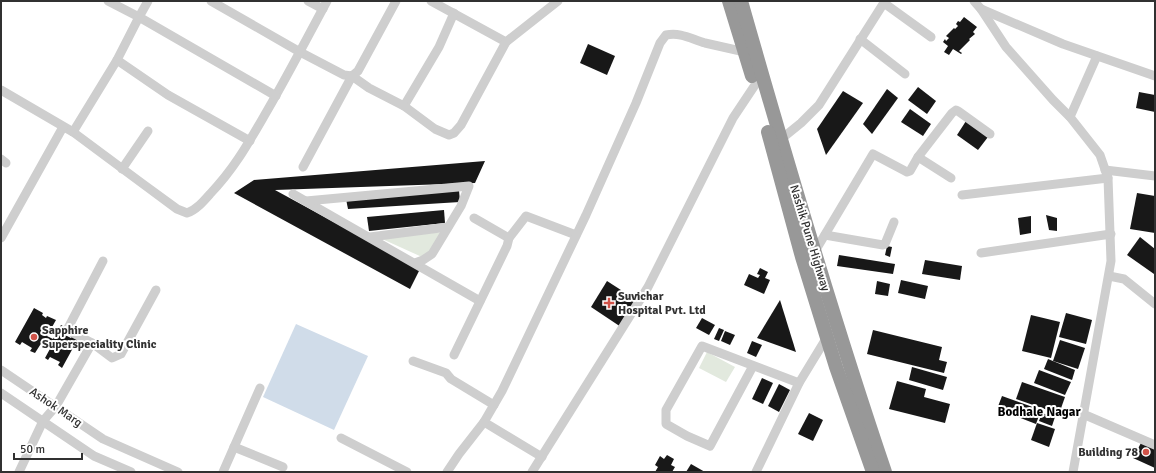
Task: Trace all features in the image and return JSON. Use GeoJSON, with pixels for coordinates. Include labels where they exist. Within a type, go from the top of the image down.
{"type":"FeatureCollection","features":[{"type":"Feature","properties":{"kind":"highway","name":"Nashik Pune Highway"},"geometry":{"type":"LineString","coordinates":[[729,1],[750,51],[780,140],[814,253],[885,472]]}},
{"type":"Feature","properties":{"kind":"highway","name":"Nashik Pune Highway"},"geometry":{"type":"LineString","coordinates":[[741,1],[755,85],[802,257],[827,337],[873,472]]}},
{"type":"Feature","properties":{"kind":"street"},"geometry":{"type":"LineString","coordinates":[[108,1],[139,17],[276,96]]}},
{"type":"Feature","properties":{"kind":"street"},"geometry":{"type":"LineString","coordinates":[[73,132],[117,60],[148,1]]}},
{"type":"Feature","properties":{"kind":"street"},"geometry":{"type":"LineString","coordinates":[[211,1],[300,52],[344,75],[352,76],[369,88],[404,106],[436,129],[449,134],[454,133],[461,125],[506,42],[558,1]]}},
{"type":"Feature","properties":{"kind":"street"},"geometry":{"type":"LineString","coordinates":[[1,90],[73,132],[177,209],[187,213],[204,202],[221,184],[238,162],[276,96],[325,5],[308,1]]}},
{"type":"Feature","properties":{"kind":"street"},"geometry":{"type":"LineString","coordinates":[[303,167],[352,76],[358,71],[396,1]]}},
{"type":"Feature","properties":{"kind":"street"},"geometry":{"type":"LineString","coordinates":[[431,1],[506,42]]}},
{"type":"Feature","properties":{"kind":"street"},"geometry":{"type":"LineString","coordinates":[[974,1],[1006,47],[1070,117],[1100,155],[1106,174],[1111,234],[1111,261],[1073,472]]}},
{"type":"Feature","properties":{"kind":"street"},"geometry":{"type":"LineString","coordinates":[[780,140],[802,123],[819,105],[885,2],[931,37]]}},
{"type":"Feature","properties":{"kind":"street"},"geometry":{"type":"LineString","coordinates":[[981,9],[1063,44],[1155,76]]}},
{"type":"Feature","properties":{"kind":"street"},"geometry":{"type":"LineString","coordinates":[[404,106],[438,47],[454,13]]}},
{"type":"Feature","properties":{"kind":"street"},"geometry":{"type":"LineString","coordinates":[[447,472],[484,422],[502,391],[576,235],[636,103],[660,44],[666,35],[673,33],[682,34],[704,42],[750,51]]}},
{"type":"Feature","properties":{"kind":"street"},"geometry":{"type":"LineString","coordinates":[[860,39],[905,74]]}},
{"type":"Feature","properties":{"kind":"street"},"geometry":{"type":"LineString","coordinates":[[1070,117],[1097,56]]}},
{"type":"Feature","properties":{"kind":"street"},"geometry":{"type":"LineString","coordinates":[[117,60],[168,95],[250,141]]}},
{"type":"Feature","properties":{"kind":"street"},"geometry":{"type":"LineString","coordinates":[[532,472],[648,287],[733,118],[755,85]]}},
{"type":"Feature","properties":{"kind":"street"},"geometry":{"type":"LineString","coordinates":[[814,253],[873,154],[908,172],[912,170],[918,157],[954,111],[958,110],[990,134]]}},
{"type":"Feature","properties":{"kind":"street"},"geometry":{"type":"LineString","coordinates":[[1,238],[63,127]]}},
{"type":"Feature","properties":{"kind":"street"},"geometry":{"type":"LineString","coordinates":[[122,169],[148,131]]}},
{"type":"Feature","properties":{"kind":"street"},"geometry":{"type":"LineString","coordinates":[[918,157],[951,178]]}},
{"type":"Feature","properties":{"kind":"street"},"geometry":{"type":"LineString","coordinates":[[962,195],[1106,174],[1155,176]]}},
{"type":"Feature","properties":{"kind":"street"},"geometry":{"type":"LineString","coordinates":[[306,201],[469,186],[461,206],[432,254],[415,264]]}},
{"type":"Feature","properties":{"kind":"street"},"geometry":{"type":"LineString","coordinates":[[293,194],[480,301]]}},
{"type":"Feature","properties":{"kind":"street"},"geometry":{"type":"LineString","coordinates":[[454,355],[507,246],[509,238],[526,216],[576,235]]}},
{"type":"Feature","properties":{"kind":"street"},"geometry":{"type":"LineString","coordinates":[[474,218],[509,238]]}},
{"type":"Feature","properties":{"kind":"street"},"geometry":{"type":"LineString","coordinates":[[825,235],[883,245],[885,244],[894,222]]}},
{"type":"Feature","properties":{"kind":"street"},"geometry":{"type":"LineString","coordinates":[[370,237],[448,227]]}},
{"type":"Feature","properties":{"kind":"street"},"geometry":{"type":"LineString","coordinates":[[981,253],[1111,234]]}},
{"type":"Feature","properties":{"kind":"street"},"geometry":{"type":"LineString","coordinates":[[103,261],[68,328],[71,332],[92,343],[112,358],[120,354],[156,290]]}},
{"type":"Feature","properties":{"kind":"street"},"geometry":{"type":"LineString","coordinates":[[1109,276],[1124,279],[1155,304]]}},
{"type":"Feature","properties":{"kind":"street"},"geometry":{"type":"LineString","coordinates":[[756,472],[799,383],[827,337]]}},
{"type":"Feature","properties":{"kind":"street"},"geometry":{"type":"LineString","coordinates":[[19,472],[43,421],[56,406],[92,343]]}},
{"type":"Feature","properties":{"kind":"street"},"geometry":{"type":"LineString","coordinates":[[753,366],[710,446],[687,436],[666,424],[666,410],[702,346],[799,383]]}},
{"type":"Feature","properties":{"kind":"street"},"geometry":{"type":"LineString","coordinates":[[413,361],[446,373],[451,378],[494,405]]}},
{"type":"Feature","properties":{"kind":"street","name":"Ashok Marg"},"geometry":{"type":"LineString","coordinates":[[1,370],[103,439],[178,472]]}},
{"type":"Feature","properties":{"kind":"street"},"geometry":{"type":"LineString","coordinates":[[223,472],[260,388]]}},
{"type":"Feature","properties":{"kind":"street","name":"Ashok Marg"},"geometry":{"type":"LineString","coordinates":[[1,393],[94,456],[130,472]]}},
{"type":"Feature","properties":{"kind":"street"},"geometry":{"type":"LineString","coordinates":[[1083,414],[1155,445]]}},
{"type":"Feature","properties":{"kind":"street"},"geometry":{"type":"LineString","coordinates":[[484,422],[542,457]]}},
{"type":"Feature","properties":{"kind":"street"},"geometry":{"type":"LineString","coordinates":[[341,438],[407,472]]}},
{"type":"Feature","properties":{"kind":"street"},"geometry":{"type":"LineString","coordinates":[[234,447],[283,467]]}},
{"type":"Feature","properties":{"kind":"shaded area"},"geometry":{"type":"Polygon","coordinates":[[[444,232],[427,255],[422,257],[380,238],[444,232]]]}},
{"type":"Feature","properties":{"kind":"shaded area"},"geometry":{"type":"Polygon","coordinates":[[[296,324],[368,356],[334,430],[263,397],[296,324]]]}},
{"type":"Feature","properties":{"kind":"shaded area"},"geometry":{"type":"Polygon","coordinates":[[[707,352],[735,367],[726,382],[699,368],[707,352]]]}},
{"type":"Feature","properties":{"kind":"building"},"geometry":{"type":"Polygon","coordinates":[[[964,17],[977,27],[973,32],[975,34],[959,51],[962,53],[961,54],[953,49],[949,55],[944,52],[948,46],[943,42],[945,39],[946,41],[949,38],[946,36],[958,26],[956,24],[958,21],[960,22],[964,17]]]}},
{"type":"Feature","properties":{"kind":"building"},"geometry":{"type":"Polygon","coordinates":[[[588,44],[615,56],[607,75],[580,63],[588,44]]]}},
{"type":"Feature","properties":{"kind":"building"},"geometry":{"type":"Polygon","coordinates":[[[918,87],[936,101],[927,114],[908,100],[918,87]]]}},
{"type":"Feature","properties":{"kind":"building"},"geometry":{"type":"Polygon","coordinates":[[[887,89],[898,98],[872,134],[863,124],[887,89]]]}},
{"type":"Feature","properties":{"kind":"building"},"geometry":{"type":"Polygon","coordinates":[[[843,91],[863,103],[826,155],[817,129],[843,91]]]}},
{"type":"Feature","properties":{"kind":"building"},"geometry":{"type":"Polygon","coordinates":[[[1139,92],[1155,95],[1155,112],[1136,108],[1139,92]]]}},
{"type":"Feature","properties":{"kind":"building"},"geometry":{"type":"Polygon","coordinates":[[[910,109],[931,124],[923,136],[901,122],[910,109]]]}},
{"type":"Feature","properties":{"kind":"building"},"geometry":{"type":"Polygon","coordinates":[[[966,121],[988,137],[978,150],[957,135],[966,121]]]}},
{"type":"Feature","properties":{"kind":"building"},"geometry":{"type":"Polygon","coordinates":[[[485,161],[475,183],[275,190],[420,269],[410,289],[234,193],[254,180],[485,161]]]}},
{"type":"Feature","properties":{"kind":"building"},"geometry":{"type":"Polygon","coordinates":[[[459,190],[460,202],[348,209],[346,199],[459,190]]]}},
{"type":"Feature","properties":{"kind":"building"},"geometry":{"type":"Polygon","coordinates":[[[1137,193],[1155,196],[1155,233],[1130,229],[1137,193]]]}},
{"type":"Feature","properties":{"kind":"building"},"geometry":{"type":"Polygon","coordinates":[[[444,210],[445,223],[369,231],[367,217],[444,210]]]}},
{"type":"Feature","properties":{"kind":"building"},"geometry":{"type":"Polygon","coordinates":[[[1046,215],[1057,218],[1057,231],[1049,230],[1046,215]]]}},
{"type":"Feature","properties":{"kind":"building"},"geometry":{"type":"Polygon","coordinates":[[[1031,216],[1031,233],[1020,235],[1018,218],[1031,216]]]}},
{"type":"Feature","properties":{"kind":"building"},"geometry":{"type":"Polygon","coordinates":[[[1140,237],[1155,249],[1154,274],[1127,255],[1140,237]]]}},
{"type":"Feature","properties":{"kind":"building"},"geometry":{"type":"Polygon","coordinates":[[[887,246],[892,247],[890,257],[885,255],[887,246]]]}},
{"type":"Feature","properties":{"kind":"building"},"geometry":{"type":"Polygon","coordinates":[[[839,255],[895,264],[893,274],[837,266],[839,255]]]}},
{"type":"Feature","properties":{"kind":"building"},"geometry":{"type":"Polygon","coordinates":[[[925,260],[962,266],[960,280],[922,274],[925,260]]]}},
{"type":"Feature","properties":{"kind":"building"},"geometry":{"type":"Polygon","coordinates":[[[760,268],[768,272],[765,278],[770,280],[764,294],[744,285],[749,274],[758,278],[760,275],[757,274],[760,268]]]}},
{"type":"Feature","properties":{"kind":"building"},"geometry":{"type":"Polygon","coordinates":[[[901,280],[928,286],[925,299],[898,293],[901,280]]]}},
{"type":"Feature","properties":{"kind":"building"},"geometry":{"type":"Polygon","coordinates":[[[607,281],[638,301],[621,327],[591,307],[607,281]]]}},
{"type":"Feature","properties":{"kind":"building"},"geometry":{"type":"Polygon","coordinates":[[[877,281],[890,284],[888,296],[875,294],[877,281]]]}},
{"type":"Feature","properties":{"kind":"building"},"geometry":{"type":"Polygon","coordinates":[[[780,300],[796,352],[757,338],[780,300]]]}},
{"type":"Feature","properties":{"kind":"building","name":"Sapphire Superspeciality Clinic"},"geometry":{"type":"Polygon","coordinates":[[[34,308],[43,313],[42,315],[46,318],[47,316],[56,320],[47,336],[53,339],[61,325],[68,329],[65,335],[71,338],[74,334],[79,337],[62,368],[58,365],[60,362],[50,357],[48,360],[45,358],[51,347],[42,342],[35,353],[30,351],[32,348],[22,342],[20,345],[15,342],[34,308]]]}},
{"type":"Feature","properties":{"kind":"building"},"geometry":{"type":"Polygon","coordinates":[[[1066,313],[1092,320],[1086,344],[1059,337],[1066,313]]]}},
{"type":"Feature","properties":{"kind":"building"},"geometry":{"type":"Polygon","coordinates":[[[1031,315],[1060,322],[1051,358],[1022,351],[1031,315]]]}},
{"type":"Feature","properties":{"kind":"building"},"geometry":{"type":"Polygon","coordinates":[[[702,318],[715,325],[709,335],[696,328],[702,318]]]}},
{"type":"Feature","properties":{"kind":"building"},"geometry":{"type":"Polygon","coordinates":[[[719,328],[724,330],[719,341],[714,339],[719,328]]]}},
{"type":"Feature","properties":{"kind":"building"},"geometry":{"type":"Polygon","coordinates":[[[873,330],[942,347],[939,360],[947,362],[944,373],[867,354],[873,330]]]}},
{"type":"Feature","properties":{"kind":"building"},"geometry":{"type":"Polygon","coordinates":[[[725,331],[735,335],[730,345],[721,341],[725,331]]]}},
{"type":"Feature","properties":{"kind":"building"},"geometry":{"type":"Polygon","coordinates":[[[1060,340],[1085,348],[1078,369],[1053,361],[1060,340]]]}},
{"type":"Feature","properties":{"kind":"building"},"geometry":{"type":"Polygon","coordinates":[[[752,341],[762,345],[756,357],[747,353],[752,341]]]}},
{"type":"Feature","properties":{"kind":"building"},"geometry":{"type":"Polygon","coordinates":[[[1048,359],[1075,370],[1072,380],[1044,369],[1048,359]]]}},
{"type":"Feature","properties":{"kind":"building"},"geometry":{"type":"Polygon","coordinates":[[[912,367],[947,377],[943,390],[909,380],[912,367]]]}},
{"type":"Feature","properties":{"kind":"building"},"geometry":{"type":"Polygon","coordinates":[[[1039,370],[1071,382],[1065,395],[1034,383],[1039,370]]]}},
{"type":"Feature","properties":{"kind":"building"},"geometry":{"type":"Polygon","coordinates":[[[762,378],[773,383],[763,404],[752,399],[762,378]]]}},
{"type":"Feature","properties":{"kind":"building"},"geometry":{"type":"Polygon","coordinates":[[[897,381],[926,389],[924,397],[950,404],[945,423],[889,409],[897,381]]]}},
{"type":"Feature","properties":{"kind":"building"},"geometry":{"type":"Polygon","coordinates":[[[1022,382],[1065,397],[1059,414],[1016,399],[1022,382]]]}},
{"type":"Feature","properties":{"kind":"building"},"geometry":{"type":"Polygon","coordinates":[[[779,384],[790,390],[779,412],[768,406],[779,384]]]}},
{"type":"Feature","properties":{"kind":"building"},"geometry":{"type":"Polygon","coordinates":[[[1002,396],[1041,410],[1036,424],[997,409],[1002,396]]]}},
{"type":"Feature","properties":{"kind":"building"},"geometry":{"type":"Polygon","coordinates":[[[809,413],[823,420],[813,441],[798,434],[809,413]]]}},
{"type":"Feature","properties":{"kind":"building"},"geometry":{"type":"Polygon","coordinates":[[[1042,413],[1055,417],[1052,426],[1039,421],[1042,413]]]}},
{"type":"Feature","properties":{"kind":"building"},"geometry":{"type":"Polygon","coordinates":[[[1037,423],[1055,429],[1049,447],[1031,440],[1037,423]]]}},
{"type":"Feature","properties":{"kind":"building","name":"Building 78"},"geometry":{"type":"Polygon","coordinates":[[[1142,441],[1155,447],[1155,468],[1133,458],[1142,441]]]}},
{"type":"Feature","properties":{"kind":"building"},"geometry":{"type":"Polygon","coordinates":[[[667,455],[674,459],[671,465],[675,467],[672,472],[655,472],[658,467],[655,465],[660,456],[664,459],[667,455]]]}},
{"type":"Feature","properties":{"kind":"building"},"geometry":{"type":"Polygon","coordinates":[[[691,464],[705,472],[686,472],[691,464]]]}},
{"type":"Feature","properties":{"kind":"place","name":"Suvichar Hospital Pvt. Ltd"},"geometry":{"type":"Point","coordinates":[609,303]}},
{"type":"Feature","properties":{"kind":"place","name":"Sapphire Superspeciality Clinic"},"geometry":{"type":"Point","coordinates":[34,337]}},
{"type":"Feature","properties":{"kind":"place","name":"Building 78"},"geometry":{"type":"Point","coordinates":[1146,452]}},
{"type":"Feature","properties":{"kind":"district","name":"Bodhale Nagar"},"geometry":{"type":"Point","coordinates":[1039,411]}}]}
